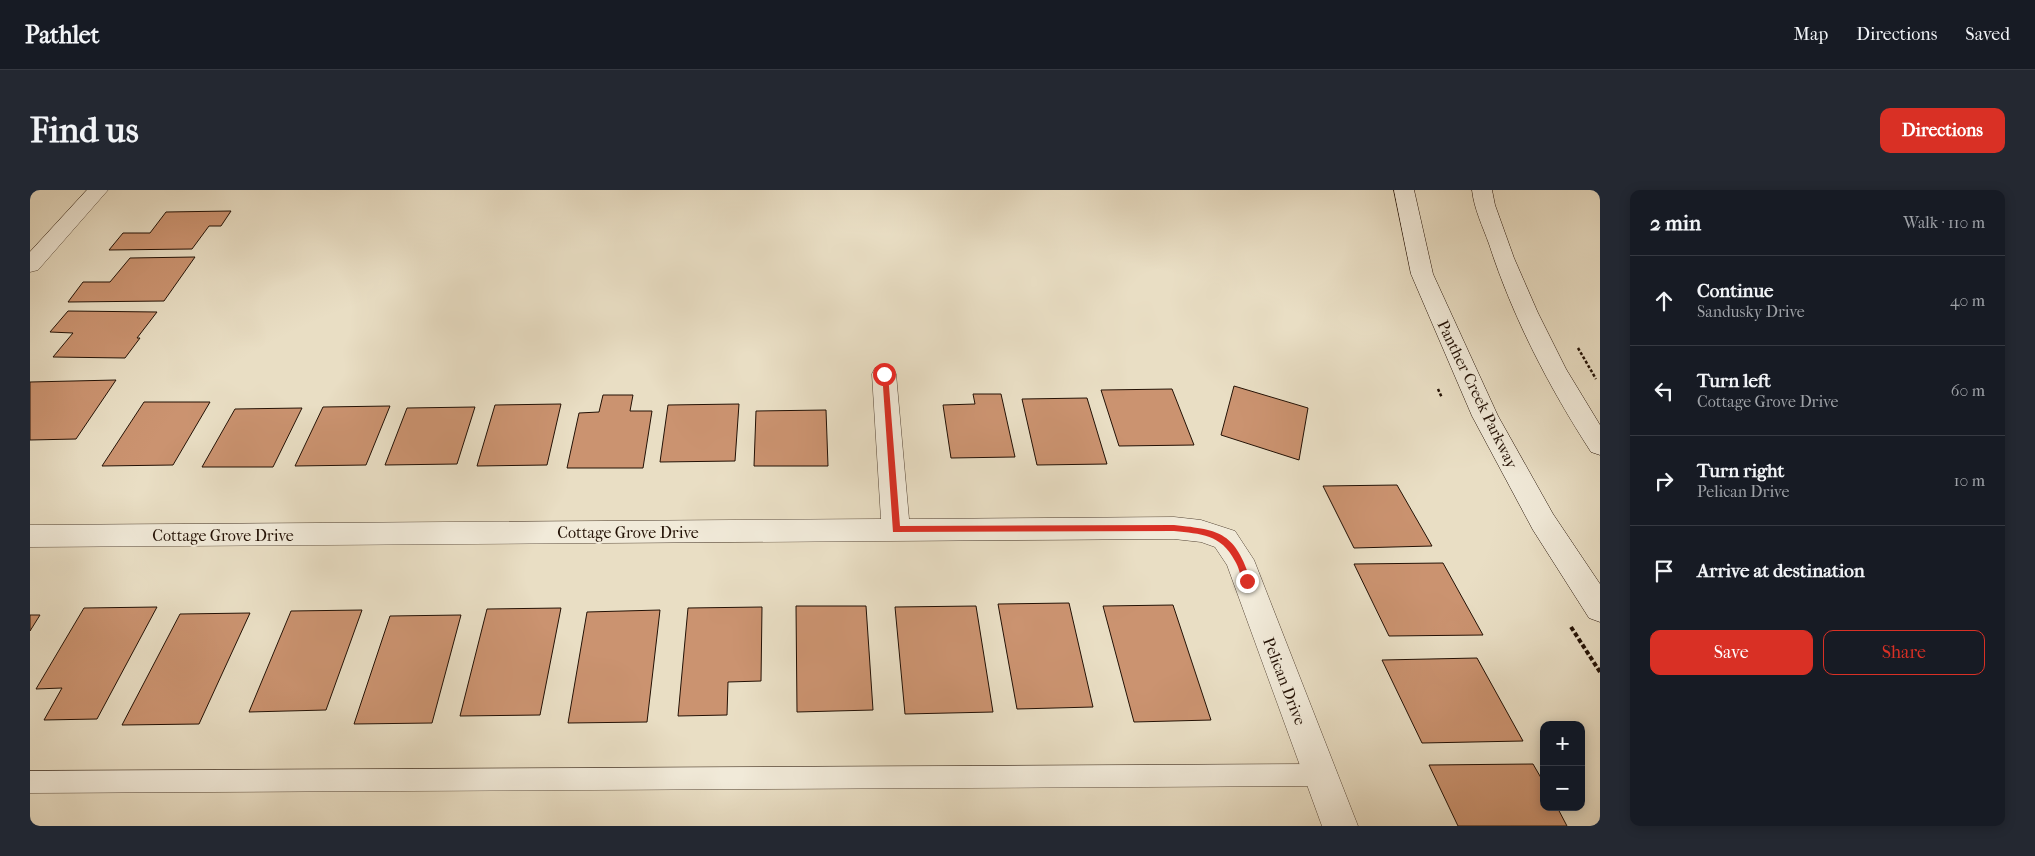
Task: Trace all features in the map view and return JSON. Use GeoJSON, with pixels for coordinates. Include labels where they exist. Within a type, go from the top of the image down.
{"type":"FeatureCollection","features":[{"type":"Feature","properties":{"kind":"street"},"geometry":{"type":"LineString","coordinates":[[30,265],[98,190]]}},
{"type":"Feature","properties":{"kind":"street","name":"Panther Creek Parkway"},"geometry":{"type":"LineString","coordinates":[[1404,190],[1422,274],[1485,416],[1544,522],[1600,609]]}},
{"type":"Feature","properties":{"kind":"street"},"geometry":{"type":"LineString","coordinates":[[1482,190],[1502,254],[1535,333],[1588,428],[1600,445]]}},
{"type":"Feature","properties":{"kind":"street"},"geometry":{"type":"LineString","coordinates":[[884,374],[896,530]]}},
{"type":"Feature","properties":{"kind":"street","name":"Cottage Grove Drive"},"geometry":{"type":"LineString","coordinates":[[30,536],[1174,528],[1201,531],[1225,539]]}},
{"type":"Feature","properties":{"kind":"street","name":"Pelican Drive"},"geometry":{"type":"LineString","coordinates":[[1225,539],[1240,560],[1340,826]]}},
{"type":"Feature","properties":{"kind":"lane"},"geometry":{"type":"LineString","coordinates":[[30,782],[1321,776]]}},
{"type":"Feature","properties":{"kind":"building"},"geometry":{"type":"Polygon","coordinates":[[[231,211],[221,226],[209,226],[192,249],[109,250],[123,233],[150,233],[166,212],[231,211]]]}},
{"type":"Feature","properties":{"kind":"building"},"geometry":{"type":"Polygon","coordinates":[[[195,257],[164,301],[68,302],[83,282],[110,282],[130,258],[195,257]]]}},
{"type":"Feature","properties":{"kind":"building"},"geometry":{"type":"Polygon","coordinates":[[[68,311],[157,312],[137,338],[140,338],[125,358],[53,357],[73,333],[50,332],[68,311]]]}},
{"type":"Feature","properties":{"kind":"building"},"geometry":{"type":"Polygon","coordinates":[[[116,380],[76,439],[30,440],[30,382],[116,380]]]}},
{"type":"Feature","properties":{"kind":"building"},"geometry":{"type":"Polygon","coordinates":[[[1234,386],[1308,408],[1299,460],[1221,435],[1234,386]]]}},
{"type":"Feature","properties":{"kind":"building"},"geometry":{"type":"Polygon","coordinates":[[[1172,389],[1194,445],[1119,446],[1101,390],[1172,389]]]}},
{"type":"Feature","properties":{"kind":"building"},"geometry":{"type":"Polygon","coordinates":[[[973,394],[1001,394],[1015,457],[951,458],[943,405],[975,404],[973,394]]]}},
{"type":"Feature","properties":{"kind":"building"},"geometry":{"type":"Polygon","coordinates":[[[603,395],[633,395],[630,411],[652,411],[643,468],[567,468],[579,413],[599,412],[603,395]]]}},
{"type":"Feature","properties":{"kind":"building"},"geometry":{"type":"Polygon","coordinates":[[[1087,398],[1107,464],[1037,465],[1022,399],[1087,398]]]}},
{"type":"Feature","properties":{"kind":"building"},"geometry":{"type":"Polygon","coordinates":[[[144,402],[210,402],[173,465],[102,466],[144,402]]]}},
{"type":"Feature","properties":{"kind":"building"},"geometry":{"type":"Polygon","coordinates":[[[561,404],[547,465],[477,466],[495,405],[561,404]]]}},
{"type":"Feature","properties":{"kind":"building"},"geometry":{"type":"Polygon","coordinates":[[[739,404],[735,461],[660,462],[668,405],[739,404]]]}},
{"type":"Feature","properties":{"kind":"building"},"geometry":{"type":"Polygon","coordinates":[[[390,406],[366,465],[295,466],[323,407],[390,406]]]}},
{"type":"Feature","properties":{"kind":"building"},"geometry":{"type":"Polygon","coordinates":[[[475,407],[457,464],[385,465],[407,408],[475,407]]]}},
{"type":"Feature","properties":{"kind":"building"},"geometry":{"type":"Polygon","coordinates":[[[302,408],[273,467],[202,467],[235,409],[302,408]]]}},
{"type":"Feature","properties":{"kind":"building"},"geometry":{"type":"Polygon","coordinates":[[[826,410],[828,466],[754,466],[756,411],[826,410]]]}},
{"type":"Feature","properties":{"kind":"building"},"geometry":{"type":"Polygon","coordinates":[[[1397,485],[1432,546],[1354,548],[1323,486],[1397,485]]]}},
{"type":"Feature","properties":{"kind":"building"},"geometry":{"type":"Polygon","coordinates":[[[1443,563],[1483,635],[1389,636],[1354,564],[1443,563]]]}},
{"type":"Feature","properties":{"kind":"building"},"geometry":{"type":"Polygon","coordinates":[[[1069,603],[1093,707],[1017,709],[998,604],[1069,603]]]}},
{"type":"Feature","properties":{"kind":"building"},"geometry":{"type":"Polygon","coordinates":[[[1173,605],[1211,720],[1134,722],[1103,606],[1173,605]]]}},
{"type":"Feature","properties":{"kind":"building"},"geometry":{"type":"Polygon","coordinates":[[[796,606],[866,606],[873,710],[797,712],[796,606]]]}},
{"type":"Feature","properties":{"kind":"building"},"geometry":{"type":"Polygon","coordinates":[[[976,606],[993,712],[905,714],[895,607],[976,606]]]}},
{"type":"Feature","properties":{"kind":"building"},"geometry":{"type":"Polygon","coordinates":[[[157,607],[97,719],[44,720],[62,688],[36,689],[84,608],[157,607]]]}},
{"type":"Feature","properties":{"kind":"building"},"geometry":{"type":"Polygon","coordinates":[[[762,607],[761,681],[728,682],[727,715],[678,716],[688,608],[762,607]]]}},
{"type":"Feature","properties":{"kind":"building"},"geometry":{"type":"Polygon","coordinates":[[[561,608],[540,715],[460,716],[487,609],[561,608]]]}},
{"type":"Feature","properties":{"kind":"building"},"geometry":{"type":"Polygon","coordinates":[[[362,610],[326,710],[249,712],[291,611],[362,610]]]}},
{"type":"Feature","properties":{"kind":"building"},"geometry":{"type":"Polygon","coordinates":[[[660,610],[647,722],[568,723],[587,612],[660,610]]]}},
{"type":"Feature","properties":{"kind":"building"},"geometry":{"type":"Polygon","coordinates":[[[250,613],[199,724],[122,725],[180,614],[250,613]]]}},
{"type":"Feature","properties":{"kind":"building"},"geometry":{"type":"Polygon","coordinates":[[[30,615],[40,615],[30,631],[30,615]]]}},
{"type":"Feature","properties":{"kind":"building"},"geometry":{"type":"Polygon","coordinates":[[[461,615],[432,723],[354,724],[390,616],[461,615]]]}},
{"type":"Feature","properties":{"kind":"building"},"geometry":{"type":"Polygon","coordinates":[[[1477,658],[1523,741],[1422,743],[1382,660],[1477,658]]]}},
{"type":"Feature","properties":{"kind":"building"},"geometry":{"type":"Polygon","coordinates":[[[1533,764],[1540,776],[1540,811],[1559,811],[1567,826],[1458,826],[1429,765],[1533,764]]]}},
{"type":"Feature","properties":{"kind":"route"},"geometry":{"type":"LineString","coordinates":[[884,374],[896,530],[1174,528],[1201,531],[1225,539],[1240,560],[1247,581]]}}]}
